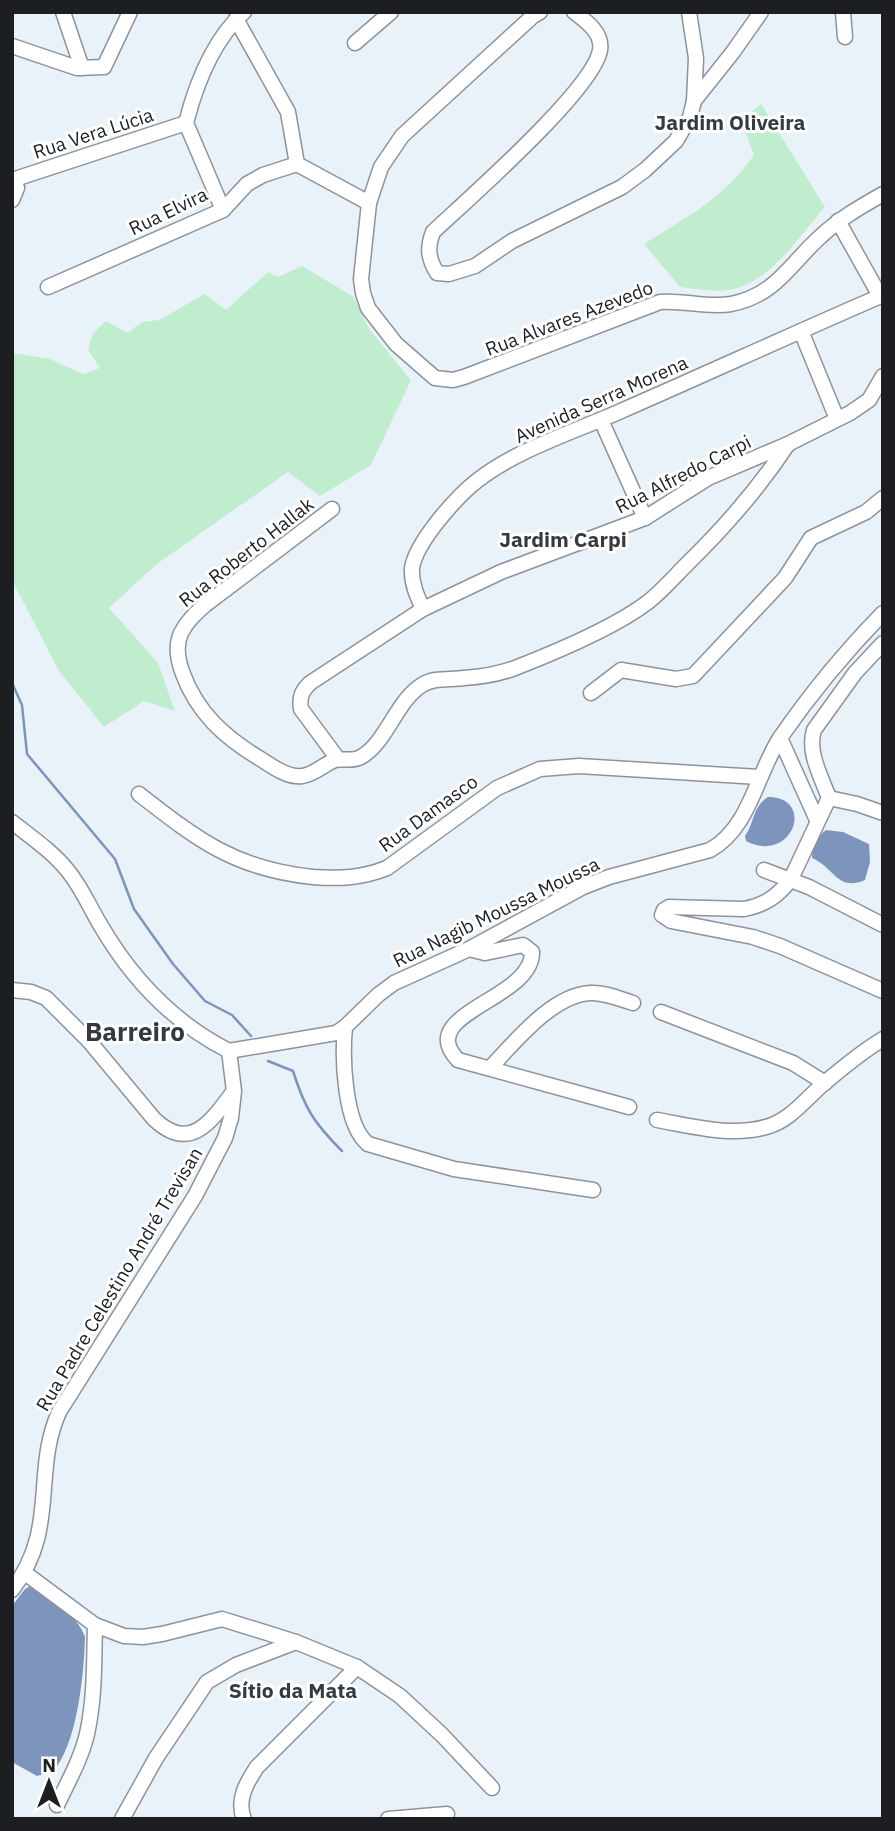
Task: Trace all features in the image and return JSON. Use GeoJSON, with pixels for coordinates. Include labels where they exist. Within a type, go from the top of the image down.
{"type":"FeatureCollection","features":[{"type":"Feature","properties":{"kind":"street"},"geometry":{"type":"LineString","coordinates":[[63,12],[82,68]]}},
{"type":"Feature","properties":{"kind":"street"},"geometry":{"type":"LineString","coordinates":[[12,46],[82,68],[104,67],[130,12]]}},
{"type":"Feature","properties":{"kind":"street"},"geometry":{"type":"LineString","coordinates":[[355,43],[391,12]]}},
{"type":"Feature","properties":{"kind":"street"},"geometry":{"type":"LineString","coordinates":[[223,210],[247,184],[263,175],[297,164],[369,203],[382,167],[401,136],[540,12]]}},
{"type":"Feature","properties":{"kind":"street"},"geometry":{"type":"LineString","coordinates":[[574,12],[596,32],[601,49],[597,58],[579,87],[554,116],[433,232],[429,244],[429,260],[437,273],[449,274],[475,266],[512,241],[622,187],[676,141],[690,117],[694,101],[696,58],[689,12]]}},
{"type":"Feature","properties":{"kind":"street"},"geometry":{"type":"LineString","coordinates":[[694,101],[761,12]]}},
{"type":"Feature","properties":{"kind":"street"},"geometry":{"type":"LineString","coordinates":[[844,12],[845,37]]}},
{"type":"Feature","properties":{"kind":"street"},"geometry":{"type":"LineString","coordinates":[[186,123],[217,44],[240,16],[288,111],[297,164]]}},
{"type":"Feature","properties":{"kind":"street","name":"Rua Vera Lúcia"},"geometry":{"type":"LineString","coordinates":[[12,182],[186,123]]}},
{"type":"Feature","properties":{"kind":"street","name":"Rua Elvira"},"geometry":{"type":"LineString","coordinates":[[48,287],[223,210],[186,123]]}},
{"type":"Feature","properties":{"kind":"street"},"geometry":{"type":"LineString","coordinates":[[12,182],[17,188],[12,200]]}},
{"type":"Feature","properties":{"kind":"street","name":"Rua Alvares Azevedo"},"geometry":{"type":"LineString","coordinates":[[369,203],[361,279],[368,308],[396,344],[435,378],[453,380],[646,306],[672,301],[730,304],[759,294],[789,272],[838,221],[883,194]]}},
{"type":"Feature","properties":{"kind":"street"},"geometry":{"type":"LineString","coordinates":[[838,221],[881,296]]}},
{"type":"Feature","properties":{"kind":"street","name":"Avenida Serra Morena"},"geometry":{"type":"LineString","coordinates":[[423,609],[413,580],[412,568],[416,555],[462,494],[491,471],[881,296]]}},
{"type":"Feature","properties":{"kind":"street"},"geometry":{"type":"LineString","coordinates":[[801,331],[837,419]]}},
{"type":"Feature","properties":{"kind":"street","name":"Rua Alfredo Carpi"},"geometry":{"type":"LineString","coordinates":[[338,759],[301,709],[300,699],[303,690],[376,638],[423,609],[501,572],[645,518],[708,478],[788,444],[860,408],[869,400],[883,376]]}},
{"type":"Feature","properties":{"kind":"street"},"geometry":{"type":"LineString","coordinates":[[601,420],[645,518]]}},
{"type":"Feature","properties":{"kind":"street"},"geometry":{"type":"LineString","coordinates":[[338,759],[355,760],[363,756],[372,748],[406,699],[423,684],[514,669],[586,637],[647,602],[706,546],[742,507],[788,444]]}},
{"type":"Feature","properties":{"kind":"street"},"geometry":{"type":"LineString","coordinates":[[591,693],[621,670],[667,678],[693,676],[780,584],[811,538],[866,512],[883,498]]}},
{"type":"Feature","properties":{"kind":"street","name":"Rua Roberto Hallak"},"geometry":{"type":"LineString","coordinates":[[332,509],[214,597],[189,620],[180,635],[177,652],[194,700],[204,714],[232,739],[291,775],[306,776],[338,759]]}},
{"type":"Feature","properties":{"kind":"street","name":"Rua Nagib Moussa Moussa"},"geometry":{"type":"LineString","coordinates":[[229,1051],[324,1037],[345,1027],[365,1006],[394,984],[469,949],[583,887],[621,873],[710,850],[722,844],[736,828],[780,738],[820,682],[883,612]]}},
{"type":"Feature","properties":{"kind":"street"},"geometry":{"type":"LineString","coordinates":[[883,643],[855,673],[814,730],[811,750],[829,798],[791,879],[776,896],[754,907],[669,907],[664,910],[663,915],[671,921],[753,937],[780,946],[883,991]]}},
{"type":"Feature","properties":{"kind":"street"},"geometry":{"type":"LineString","coordinates":[[780,738],[817,820]]}},
{"type":"Feature","properties":{"kind":"street","name":"Rua Damasco"},"geometry":{"type":"LineString","coordinates":[[139,794],[211,847],[254,867],[296,875],[348,878],[368,875],[387,867],[497,788],[540,769],[579,766],[759,777]]}},
{"type":"Feature","properties":{"kind":"street"},"geometry":{"type":"LineString","coordinates":[[829,798],[883,813]]}},
{"type":"Feature","properties":{"kind":"street"},"geometry":{"type":"LineString","coordinates":[[12,822],[71,873],[113,946],[150,994],[207,1040],[229,1051]]}},
{"type":"Feature","properties":{"kind":"street"},"geometry":{"type":"LineString","coordinates":[[764,870],[791,879],[883,925]]}},
{"type":"Feature","properties":{"kind":"street"},"geometry":{"type":"LineString","coordinates":[[469,949],[485,953],[517,945],[532,952],[530,964],[520,979],[456,1021],[447,1036],[451,1053],[458,1060],[629,1107]]}},
{"type":"Feature","properties":{"kind":"street"},"geometry":{"type":"LineString","coordinates":[[12,990],[31,992],[46,998],[89,1041],[164,1129],[185,1135],[197,1132],[208,1123],[234,1091]]}},
{"type":"Feature","properties":{"kind":"street"},"geometry":{"type":"LineString","coordinates":[[490,1068],[533,1023],[570,999],[593,993],[633,1003]]}},
{"type":"Feature","properties":{"kind":"street"},"geometry":{"type":"LineString","coordinates":[[661,1012],[793,1063],[825,1083]]}},
{"type":"Feature","properties":{"kind":"street"},"geometry":{"type":"LineString","coordinates":[[345,1027],[343,1062],[352,1115],[360,1138],[368,1144],[454,1168],[593,1190]]}},
{"type":"Feature","properties":{"kind":"street"},"geometry":{"type":"LineString","coordinates":[[657,1120],[707,1129],[764,1128],[795,1111],[825,1083],[883,1039]]}},
{"type":"Feature","properties":{"kind":"street","name":"Rua Padre Celestino André Trevisan"},"geometry":{"type":"LineString","coordinates":[[12,1590],[34,1555],[41,1524],[53,1426],[195,1196],[225,1138],[231,1118],[234,1091],[229,1051]]}},
{"type":"Feature","properties":{"kind":"street"},"geometry":{"type":"LineString","coordinates":[[25,1573],[95,1625],[124,1636],[143,1637],[222,1619],[296,1642],[357,1667],[400,1696],[442,1735],[492,1788]]}},
{"type":"Feature","properties":{"kind":"street"},"geometry":{"type":"LineString","coordinates":[[57,1805],[87,1734],[93,1694],[95,1625]]}},
{"type":"Feature","properties":{"kind":"street"},"geometry":{"type":"LineString","coordinates":[[122,1819],[156,1758],[207,1682],[228,1668],[296,1642]]}},
{"type":"Feature","properties":{"kind":"street"},"geometry":{"type":"LineString","coordinates":[[244,1819],[242,1801],[246,1784],[257,1767],[357,1667]]}},
{"type":"Feature","properties":{"kind":"street"},"geometry":{"type":"LineString","coordinates":[[388,1819],[447,1814]]}},
{"type":"Feature","properties":{"kind":"green space"},"geometry":{"type":"Polygon","coordinates":[[[761,104],[825,207],[773,266],[748,284],[721,291],[680,287],[644,244],[704,205],[743,170],[754,155],[741,120],[761,104]]]}},
{"type":"Feature","properties":{"kind":"green space"},"geometry":{"type":"Polygon","coordinates":[[[302,266],[354,297],[369,329],[411,380],[371,465],[320,496],[288,472],[158,563],[109,608],[158,663],[175,711],[144,701],[104,727],[59,671],[12,580],[12,353],[50,359],[83,374],[100,368],[88,350],[93,333],[106,321],[127,333],[142,322],[159,320],[205,294],[226,310],[268,272],[278,277],[302,266]]]}},
{"type":"Feature","properties":{"kind":"water"},"geometry":{"type":"Polygon","coordinates":[[[768,797],[783,800],[791,807],[795,817],[793,828],[786,838],[776,844],[762,846],[746,841],[745,836],[756,810],[768,797]]]}},
{"type":"Feature","properties":{"kind":"water"},"geometry":{"type":"Polygon","coordinates":[[[826,830],[843,832],[869,844],[870,862],[865,880],[856,883],[842,881],[812,858],[816,842],[826,830]]]}},
{"type":"Feature","properties":{"kind":"water"},"geometry":{"type":"Polygon","coordinates":[[[32,1585],[70,1615],[85,1637],[81,1686],[70,1739],[55,1768],[37,1776],[12,1762],[12,1606],[25,1589],[32,1585]]]}},
{"type":"Feature","properties":{"kind":"waterway"},"geometry":{"type":"LineString","coordinates":[[12,683],[22,705],[27,754],[115,859],[134,909],[173,964],[205,1001],[232,1015],[251,1036]]}},
{"type":"Feature","properties":{"kind":"waterway"},"geometry":{"type":"LineString","coordinates":[[268,1061],[293,1071],[311,1115],[342,1151]]}},
{"type":"Feature","properties":{"kind":"district","name":"Jardim Oliveira"},"geometry":{"type":"Point","coordinates":[730,122]}},
{"type":"Feature","properties":{"kind":"district","name":"Jardim Carpi"},"geometry":{"type":"Point","coordinates":[563,539]}},
{"type":"Feature","properties":{"kind":"district","name":"Barreiro"},"geometry":{"type":"Point","coordinates":[135,1031]}},
{"type":"Feature","properties":{"kind":"district","name":"Sítio da Mata"},"geometry":{"type":"Point","coordinates":[293,1690]}}]}
